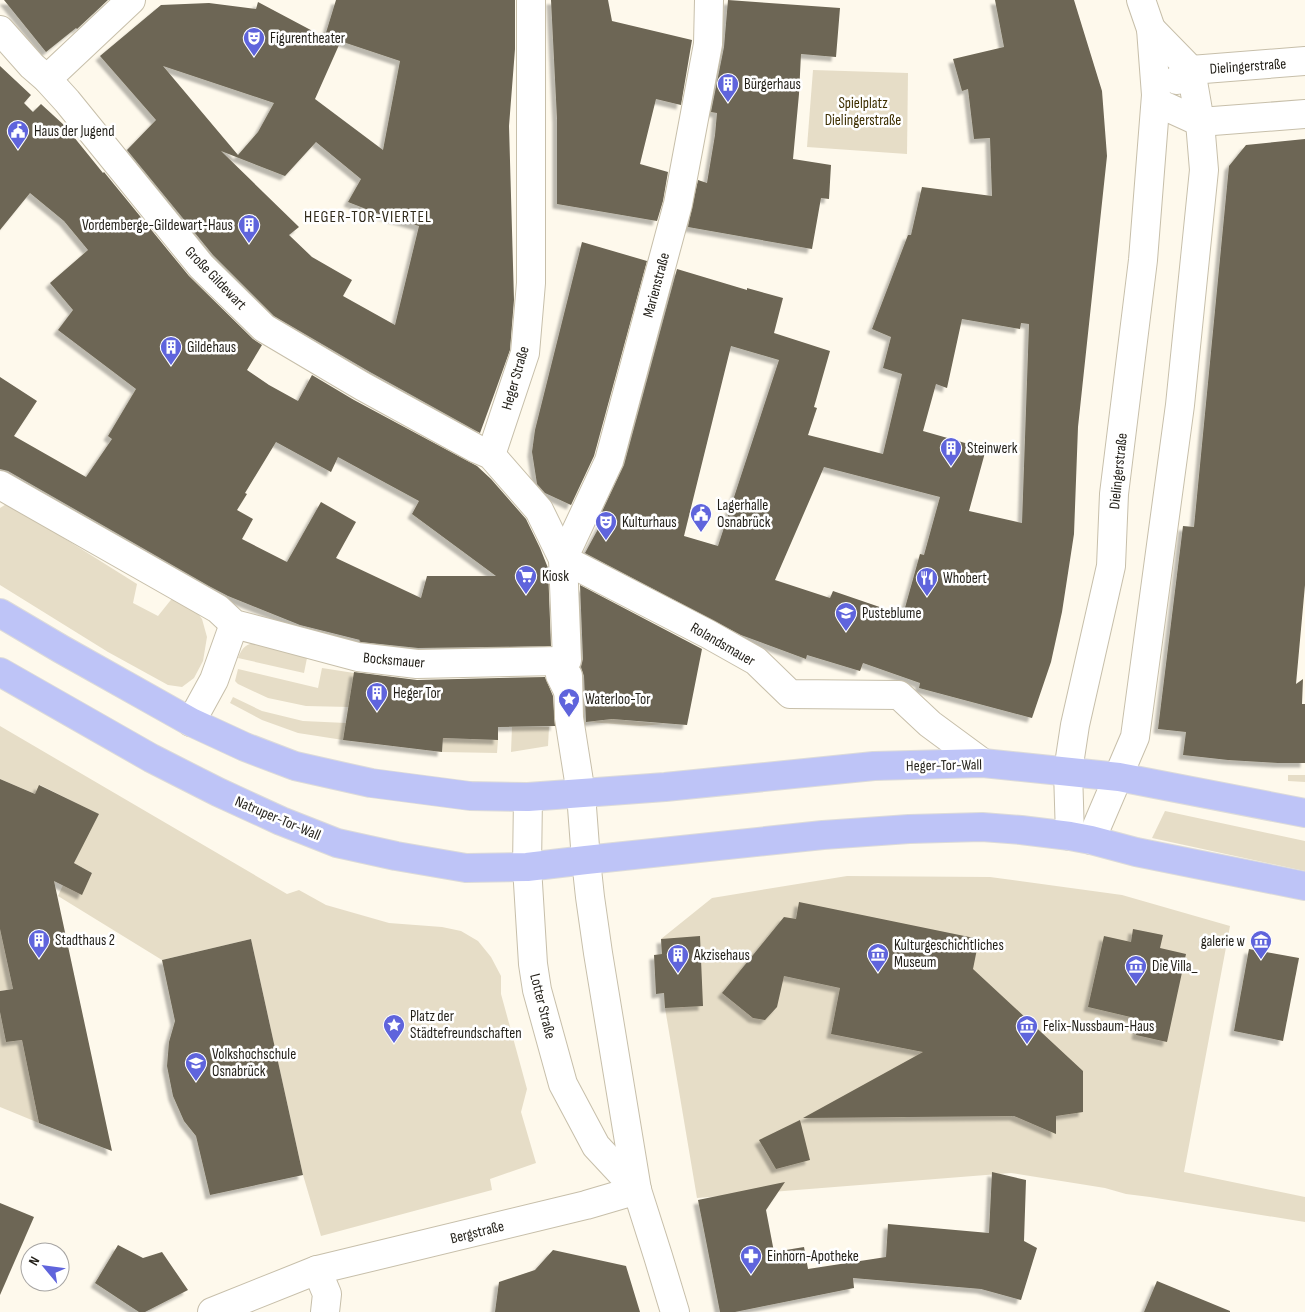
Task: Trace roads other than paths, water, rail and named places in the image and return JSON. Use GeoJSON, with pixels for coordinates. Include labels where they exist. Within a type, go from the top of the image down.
{"type":"FeatureCollection","features":[{"type":"Feature","properties":{"kind":"main road"},"geometry":{"type":"LineString","coordinates":[[0,613],[191,722],[245,748],[295,766],[371,783],[470,796],[528,797],[581,794]]}},
{"type":"Feature","properties":{"kind":"main road","name":"Natruper-Tor-Wall"},"geometry":{"type":"LineString","coordinates":[[0,672],[151,758],[218,792],[281,821],[337,843],[396,856],[466,868],[527,867],[586,860]]}},
{"type":"Feature","properties":{"kind":"main road","name":"Heger-Tor-Wall"},"geometry":{"type":"LineString","coordinates":[[581,794],[874,766],[983,763],[1119,777],[1305,813]]}},
{"type":"Feature","properties":{"kind":"main road"},"geometry":{"type":"LineString","coordinates":[[586,860],[823,834],[982,827],[1081,838],[1136,852],[1305,886]]}},
{"type":"Feature","properties":{"kind":"street"},"geometry":{"type":"LineString","coordinates":[[47,79],[131,0]]}},
{"type":"Feature","properties":{"kind":"street","name":"Heger Straße"},"geometry":{"type":"LineString","coordinates":[[491,455],[525,353],[532,283],[531,0]]}},
{"type":"Feature","properties":{"kind":"street","name":"Marienstraße"},"geometry":{"type":"LineString","coordinates":[[563,559],[609,461],[678,204],[708,44],[708,0]]}},
{"type":"Feature","properties":{"kind":"street","name":"Dielingerstraße"},"geometry":{"type":"LineString","coordinates":[[1081,838],[1068,771],[1076,725],[1111,566],[1114,494],[1143,260],[1149,167],[1156,99],[1151,29],[1141,0]]}},
{"type":"Feature","properties":{"kind":"street","name":"Dielingerstraße"},"geometry":{"type":"LineString","coordinates":[[1081,838],[1119,777],[1135,737],[1180,405],[1204,170],[1200,122],[1191,70],[1151,29]]}},
{"type":"Feature","properties":{"kind":"street","name":"Große Gildewart"},"geometry":{"type":"LineString","coordinates":[[0,30],[67,102],[201,266],[264,328],[362,386],[491,455]]}},
{"type":"Feature","properties":{"kind":"street","name":"Dielingerstraße"},"geometry":{"type":"LineString","coordinates":[[1156,99],[1191,70],[1305,62]]}},
{"type":"Feature","properties":{"kind":"street"},"geometry":{"type":"LineString","coordinates":[[1156,99],[1200,122],[1305,114]]}},
{"type":"Feature","properties":{"kind":"street"},"geometry":{"type":"LineString","coordinates":[[491,455],[539,510],[563,559],[567,660],[565,676],[581,794]]}},
{"type":"Feature","properties":{"kind":"street","name":"Bocksmauer"},"geometry":{"type":"LineString","coordinates":[[0,485],[218,609],[234,624],[358,657],[417,664],[565,676]]}},
{"type":"Feature","properties":{"kind":"street","name":"Rolandsmauer"},"geometry":{"type":"LineString","coordinates":[[563,559],[756,661],[790,694],[899,695],[930,724],[983,763]]}},
{"type":"Feature","properties":{"kind":"street"},"geometry":{"type":"LineString","coordinates":[[191,722],[214,680],[234,624]]}},
{"type":"Feature","properties":{"kind":"street","name":"Lotter Straße"},"geometry":{"type":"LineString","coordinates":[[581,794],[586,860],[598,953],[637,1190],[674,1312]]}},
{"type":"Feature","properties":{"kind":"street","name":"Lotter Straße"},"geometry":{"type":"LineString","coordinates":[[528,797],[527,867],[534,973],[563,1084],[596,1146],[637,1190]]}},
{"type":"Feature","properties":{"kind":"street","name":"Bergstraße"},"geometry":{"type":"LineString","coordinates":[[212,1312],[317,1270],[586,1205],[637,1190]]}},
{"type":"Feature","properties":{"kind":"street"},"geometry":{"type":"LineString","coordinates":[[317,1270],[327,1294],[325,1312]]}},
{"type":"Feature","properties":{"kind":"place","name":"Figurentheater"},"geometry":{"type":"Point","coordinates":[254,57]}},
{"type":"Feature","properties":{"kind":"place","name":"Bürgerhaus"},"geometry":{"type":"Point","coordinates":[728,103]}},
{"type":"Feature","properties":{"kind":"place","name":"Haus der Jugend"},"geometry":{"type":"Point","coordinates":[18,150]}},
{"type":"Feature","properties":{"kind":"place","name":"Vordemberge-Gildewart-Haus"},"geometry":{"type":"Point","coordinates":[249,244]}},
{"type":"Feature","properties":{"kind":"place","name":"Gildehaus"},"geometry":{"type":"Point","coordinates":[171,366]}},
{"type":"Feature","properties":{"kind":"place","name":"Steinwerk"},"geometry":{"type":"Point","coordinates":[951,467]}},
{"type":"Feature","properties":{"kind":"place","name":"Lagerhalle Osnabrück"},"geometry":{"type":"Point","coordinates":[701,533]}},
{"type":"Feature","properties":{"kind":"place","name":"Kulturhaus"},"geometry":{"type":"Point","coordinates":[606,541]}},
{"type":"Feature","properties":{"kind":"place","name":"Kiosk"},"geometry":{"type":"Point","coordinates":[526,595]}},
{"type":"Feature","properties":{"kind":"place","name":"Whobert"},"geometry":{"type":"Point","coordinates":[927,597]}},
{"type":"Feature","properties":{"kind":"place","name":"Pusteblume"},"geometry":{"type":"Point","coordinates":[846,632]}},
{"type":"Feature","properties":{"kind":"place","name":"Heger Tor"},"geometry":{"type":"Point","coordinates":[377,712]}},
{"type":"Feature","properties":{"kind":"place","name":"Waterloo-Tor"},"geometry":{"type":"Point","coordinates":[569,718]}},
{"type":"Feature","properties":{"kind":"place","name":"Stadthaus 2"},"geometry":{"type":"Point","coordinates":[39,959]}},
{"type":"Feature","properties":{"kind":"place","name":"galerie w"},"geometry":{"type":"Point","coordinates":[1261,960]}},
{"type":"Feature","properties":{"kind":"place","name":"Kulturgeschichtliches Museum"},"geometry":{"type":"Point","coordinates":[878,973]}},
{"type":"Feature","properties":{"kind":"place","name":"Akzisehaus"},"geometry":{"type":"Point","coordinates":[678,974]}},
{"type":"Feature","properties":{"kind":"place","name":"Die Villa_"},"geometry":{"type":"Point","coordinates":[1136,985]}},
{"type":"Feature","properties":{"kind":"place","name":"Platz der Städtefreundschaften"},"geometry":{"type":"Point","coordinates":[394,1044]}},
{"type":"Feature","properties":{"kind":"place","name":"Felix-Nussbaum-Haus"},"geometry":{"type":"Point","coordinates":[1027,1045]}},
{"type":"Feature","properties":{"kind":"place","name":"Volkshochschule Osnabrück"},"geometry":{"type":"Point","coordinates":[196,1082]}},
{"type":"Feature","properties":{"kind":"place","name":"Einhorn-Apotheke"},"geometry":{"type":"Point","coordinates":[751,1275]}},
{"type":"Feature","properties":{"kind":"district","name":"HEGER-TOR-VIERTEL"},"geometry":{"type":"Point","coordinates":[368,216]}},
{"type":"Feature","properties":{"kind":"park label","name":"Spielplatz Dielingerstraße"},"geometry":{"type":"Point","coordinates":[863,112]}}]}
